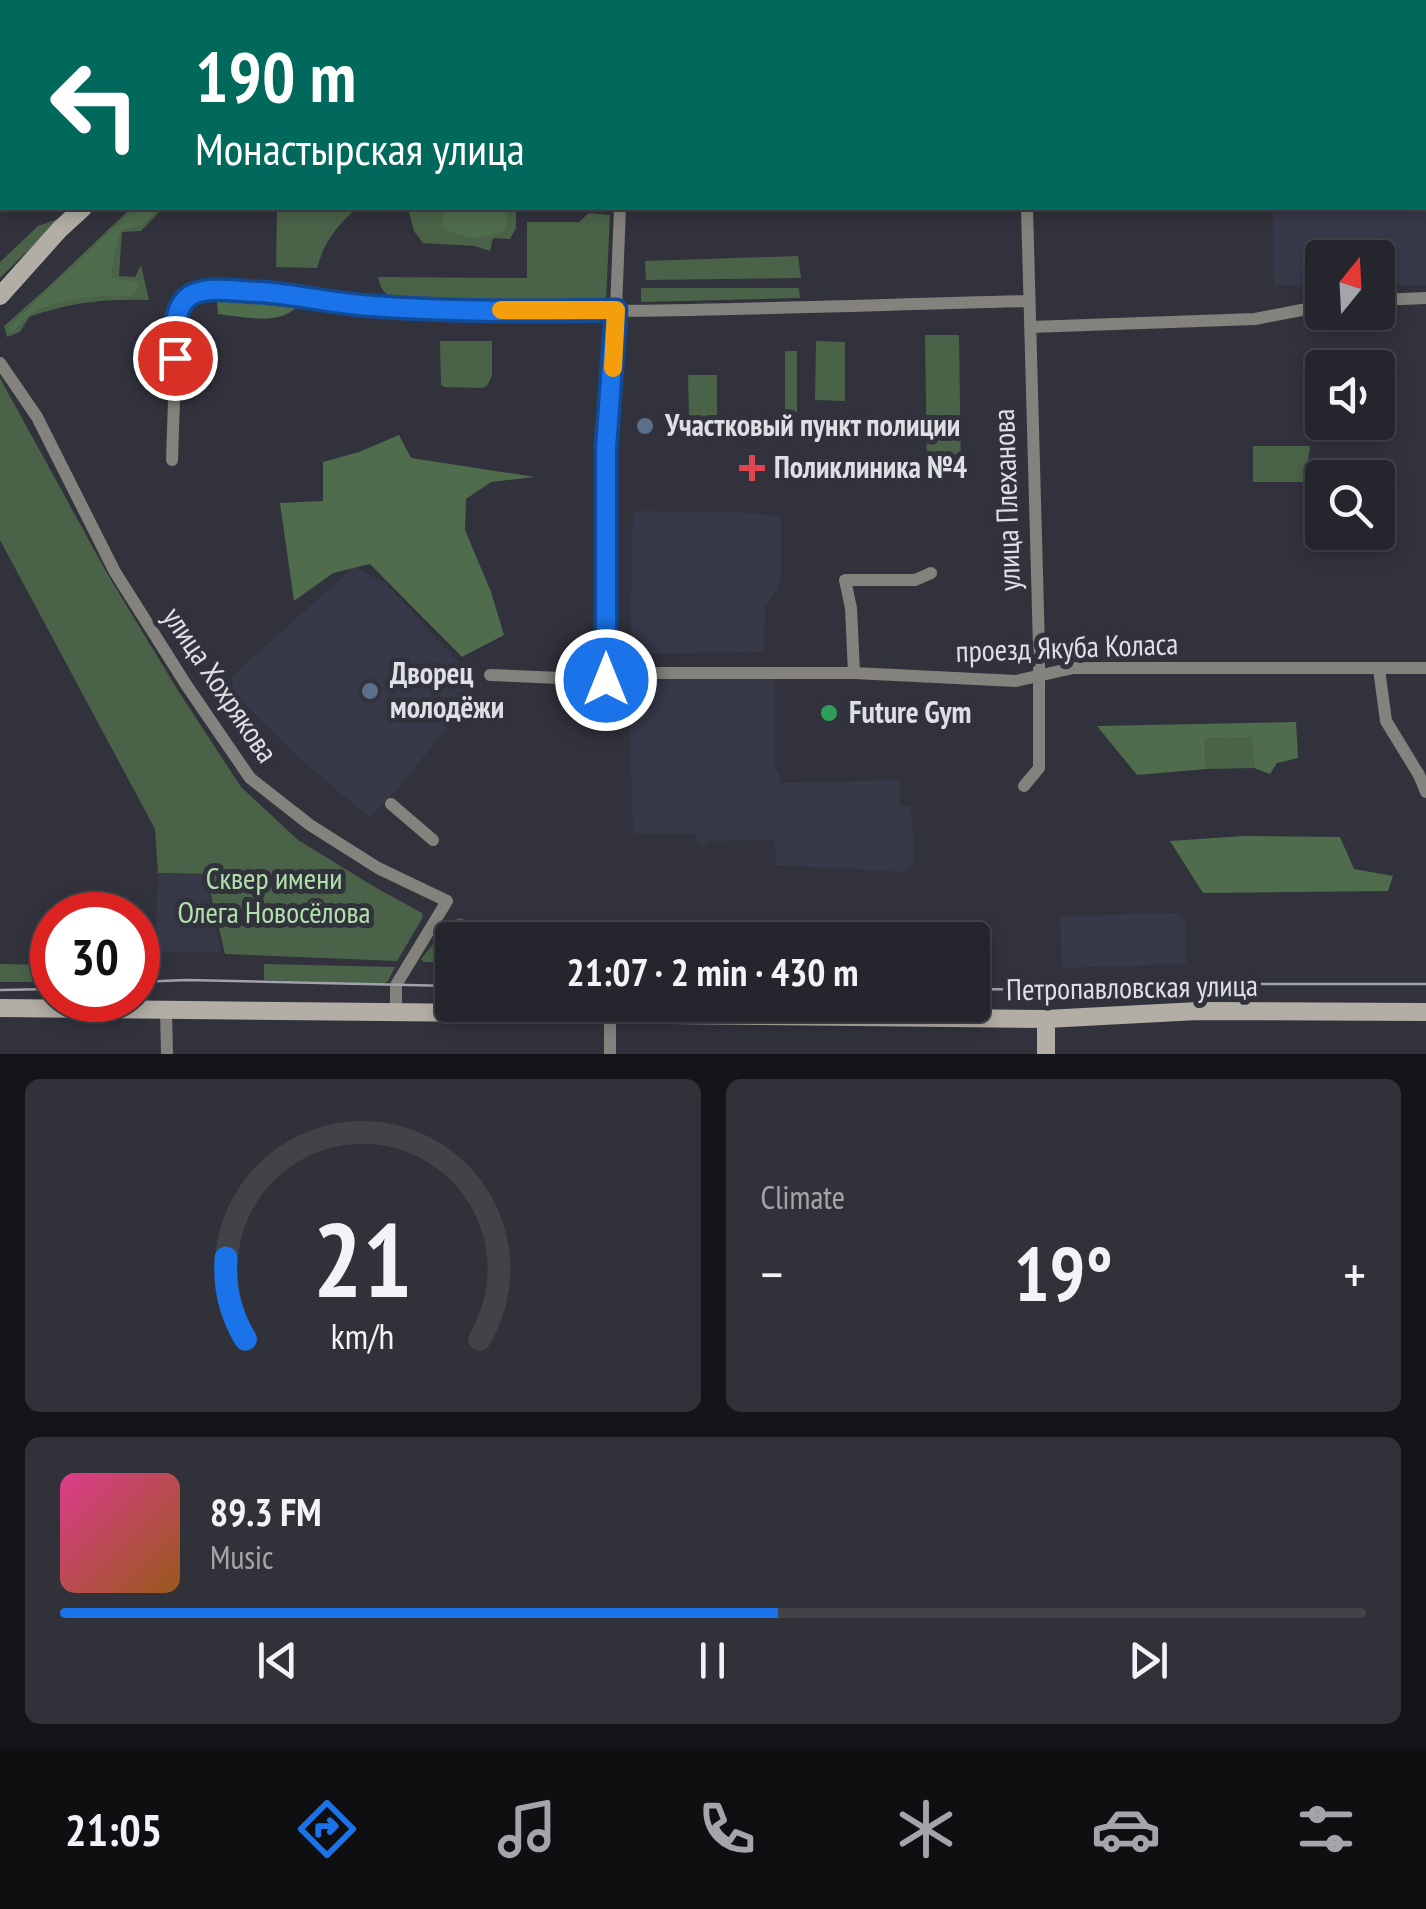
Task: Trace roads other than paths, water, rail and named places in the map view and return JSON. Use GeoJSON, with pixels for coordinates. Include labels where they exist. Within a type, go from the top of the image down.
{"type":"FeatureCollection","features":[{"type":"Feature","properties":{"kind":"street"},"geometry":{"type":"LineString","coordinates":[[0,296],[81,210]]}},
{"type":"Feature","properties":{"kind":"street"},"geometry":{"type":"LineString","coordinates":[[490,675],[606,680],[606,448],[620,210]]}},
{"type":"Feature","properties":{"kind":"street","name":"улица Плеханова"},"geometry":{"type":"LineString","coordinates":[[1024,786],[1039,768],[1027,210]]}},
{"type":"Feature","properties":{"kind":"street"},"geometry":{"type":"LineString","coordinates":[[172,460],[177,312],[188,296],[205,290],[272,293],[373,306],[512,310],[1029,301]]}},
{"type":"Feature","properties":{"kind":"street"},"geometry":{"type":"LineString","coordinates":[[1395,299],[1426,298]]}},
{"type":"Feature","properties":{"kind":"street"},"geometry":{"type":"LineString","coordinates":[[1031,327],[1255,319],[1305,309]]}},
{"type":"Feature","properties":{"kind":"street","name":"улица Хохрякова"},"geometry":{"type":"LineString","coordinates":[[0,364],[37,418],[115,572],[250,778],[327,836],[378,868],[447,902],[396,986],[396,1012]]}},
{"type":"Feature","properties":{"kind":"street"},"geometry":{"type":"LineString","coordinates":[[854,673],[851,608],[845,580],[915,580],[932,573]]}},
{"type":"Feature","properties":{"kind":"street","name":"проезд Якуба Коласа"},"geometry":{"type":"LineString","coordinates":[[606,658],[614,670],[625,673],[854,673],[1016,681],[1074,668],[1426,668]]}},
{"type":"Feature","properties":{"kind":"street"},"geometry":{"type":"LineString","coordinates":[[1380,669],[1386,721],[1426,792]]}},
{"type":"Feature","properties":{"kind":"street"},"geometry":{"type":"LineString","coordinates":[[391,804],[433,840]]}},
{"type":"Feature","properties":{"kind":"street","name":"Петропавловская улица"},"geometry":{"type":"LineString","coordinates":[[0,1008],[435,1012]]}},
{"type":"Feature","properties":{"kind":"street"},"geometry":{"type":"LineString","coordinates":[[166,1010],[167,1054]]}},
{"type":"Feature","properties":{"kind":"street","name":"Петропавловская улица"},"geometry":{"type":"LineString","coordinates":[[990,1018],[1198,1011],[1426,1012]]}},
{"type":"Feature","properties":{"kind":"street"},"geometry":{"type":"LineString","coordinates":[[1046,1019],[1046,1054]]}},
{"type":"Feature","properties":{"kind":"street"},"geometry":{"type":"LineString","coordinates":[[610,1022],[610,1054]]}},
{"type":"Feature","properties":{"kind":"tram line"},"geometry":{"type":"LineString","coordinates":[[160,981],[435,986]]}},
{"type":"Feature","properties":{"kind":"tram line"},"geometry":{"type":"LineString","coordinates":[[990,989],[1426,984]]}},
{"type":"Feature","properties":{"kind":"tram line"},"geometry":{"type":"LineString","coordinates":[[0,990],[30,989]]}},
{"type":"Feature","properties":{"kind":"place","name":"Участковый пункт полиции"},"geometry":{"type":"Point","coordinates":[645,426]}},
{"type":"Feature","properties":{"kind":"place","name":"Поликлиника №4"},"geometry":{"type":"Point","coordinates":[752,468]}},
{"type":"Feature","properties":{"kind":"place","name":"Дворец молодёжи"},"geometry":{"type":"Point","coordinates":[370,691]}},
{"type":"Feature","properties":{"kind":"place","name":"Future Gym"},"geometry":{"type":"Point","coordinates":[829,713]}},
{"type":"Feature","properties":{"kind":"park label","name":"Сквер имени Олега Новосёлова"},"geometry":{"type":"Point","coordinates":[274,896]}}]}
